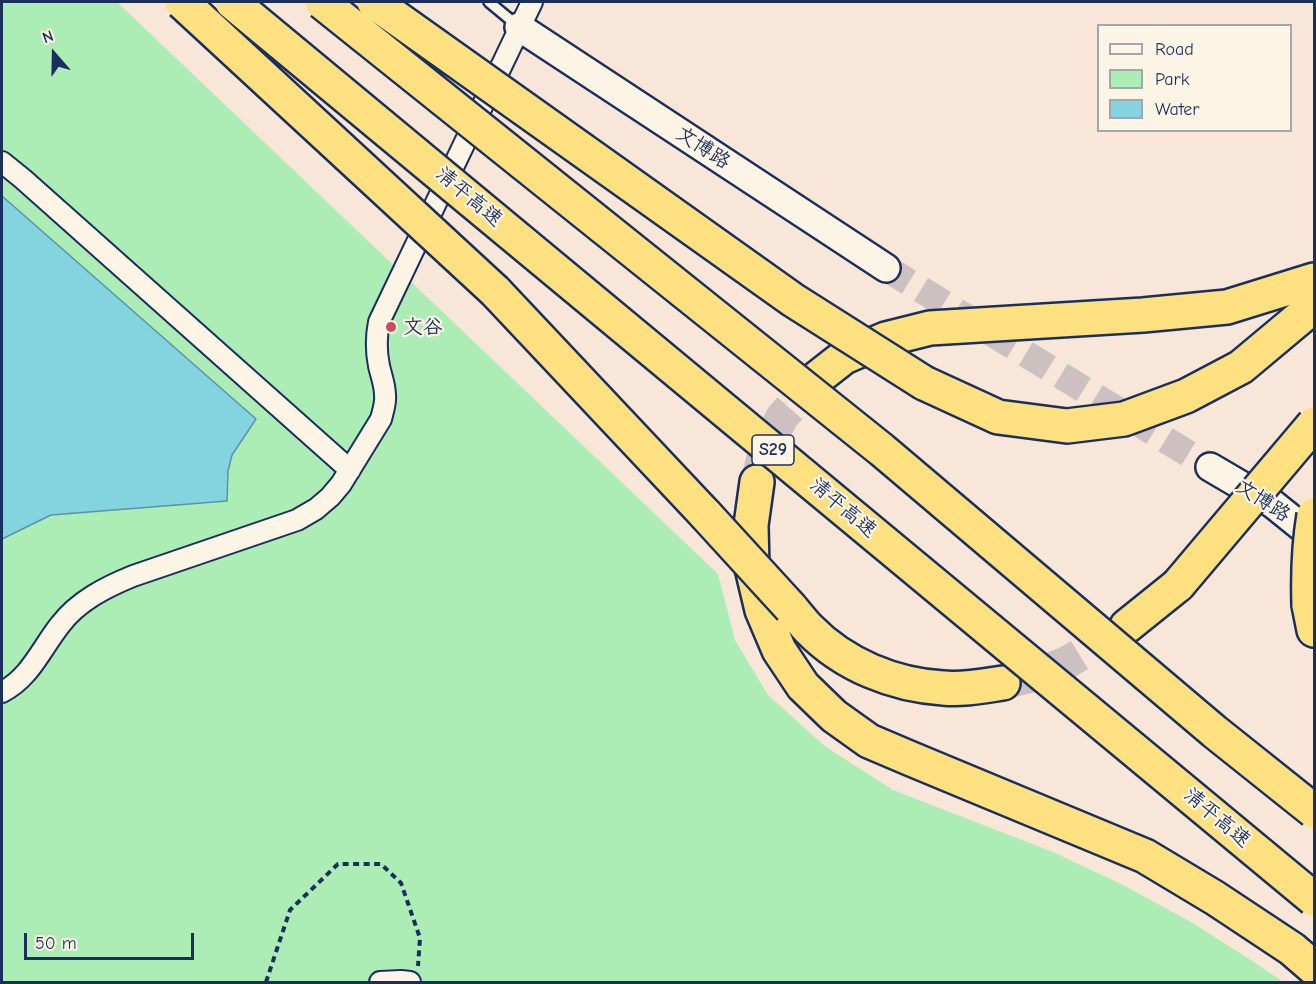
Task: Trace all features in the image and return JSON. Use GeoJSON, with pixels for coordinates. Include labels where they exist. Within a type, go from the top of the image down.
{"type":"FeatureCollection","features":[{"type":"Feature","properties":{"kind":"highway"},"geometry":{"type":"LineString","coordinates":[[182,2],[495,291],[705,514],[810,630],[833,650],[885,677],[914,685],[974,688],[1003,682]]}},
{"type":"Feature","properties":{"kind":"highway","name":"清平高速"},"geometry":{"type":"LineString","coordinates":[[232,2],[1314,899]]}},
{"type":"Feature","properties":{"kind":"highway"},"geometry":{"type":"LineString","coordinates":[[322,2],[882,450],[1215,732],[1314,811]]}},
{"type":"Feature","properties":{"kind":"highway"},"geometry":{"type":"LineString","coordinates":[[374,2],[793,300],[924,383],[998,417],[1067,426],[1124,419],[1186,396],[1241,367],[1314,306]]}},
{"type":"Feature","properties":{"kind":"highway"},"geometry":{"type":"LineString","coordinates":[[816,379],[844,357],[886,339],[930,328],[1143,315],[1227,307],[1314,280]]}},
{"type":"Feature","properties":{"kind":"highway"},"geometry":{"type":"LineString","coordinates":[[1127,626],[1178,585],[1314,424]]}},
{"type":"Feature","properties":{"kind":"highway"},"geometry":{"type":"LineString","coordinates":[[757,482],[751,525],[752,568],[762,610],[779,650],[803,686],[834,717],[870,741],[1145,856],[1215,898],[1292,949],[1314,969]]}},
{"type":"Feature","properties":{"kind":"highway"},"geometry":{"type":"LineString","coordinates":[[1312,617],[1308,569],[1314,515]]}},
{"type":"Feature","properties":{"kind":"street"},"geometry":{"type":"LineString","coordinates":[[2,692],[24,676],[60,625],[75,609],[93,596],[133,576],[297,520],[316,509],[341,484],[381,419],[384,407],[385,394],[376,345],[379,322],[532,2]]}},
{"type":"Feature","properties":{"kind":"street","name":"文博路"},"geometry":{"type":"LineString","coordinates":[[519,27],[886,268]]}},
{"type":"Feature","properties":{"kind":"street"},"geometry":{"type":"LineString","coordinates":[[2,162],[350,470]]}},
{"type":"Feature","properties":{"kind":"street","name":"文博路"},"geometry":{"type":"LineString","coordinates":[[1210,467],[1273,504],[1314,537]]}},
{"type":"Feature","properties":{"kind":"street"},"geometry":{"type":"LineString","coordinates":[[380,982],[401,981],[413,977]]}},
{"type":"Feature","properties":{"kind":"lane"},"geometry":{"type":"LineString","coordinates":[[489,2],[519,27]]}},
{"type":"Feature","properties":{"kind":"path"},"geometry":{"type":"LineString","coordinates":[[266,982],[290,910],[338,864],[381,864],[401,883],[420,938],[413,977]]}},
{"type":"Feature","properties":{"kind":"green space"},"geometry":{"type":"Polygon","coordinates":[[[2,2],[117,2],[718,574],[735,640],[768,695],[826,747],[893,790],[1053,852],[1123,885],[1191,922],[1283,982],[2,982],[2,2]]]}},
{"type":"Feature","properties":{"kind":"water"},"geometry":{"type":"Polygon","coordinates":[[[2,196],[256,419],[232,455],[228,471],[227,501],[51,515],[2,539],[2,196]]]}},
{"type":"Feature","properties":{"kind":"tunnel"},"geometry":{"type":"LineString","coordinates":[[886,268],[1210,467]]}},
{"type":"Feature","properties":{"kind":"tunnel"},"geometry":{"type":"LineString","coordinates":[[757,482],[765,450],[782,417],[816,379]]}},
{"type":"Feature","properties":{"kind":"tunnel"},"geometry":{"type":"LineString","coordinates":[[1003,683],[1036,675],[1068,662],[1127,626]]}},
{"type":"Feature","properties":{"kind":"place","name":"文谷"},"geometry":{"type":"Point","coordinates":[391,327]}}]}
